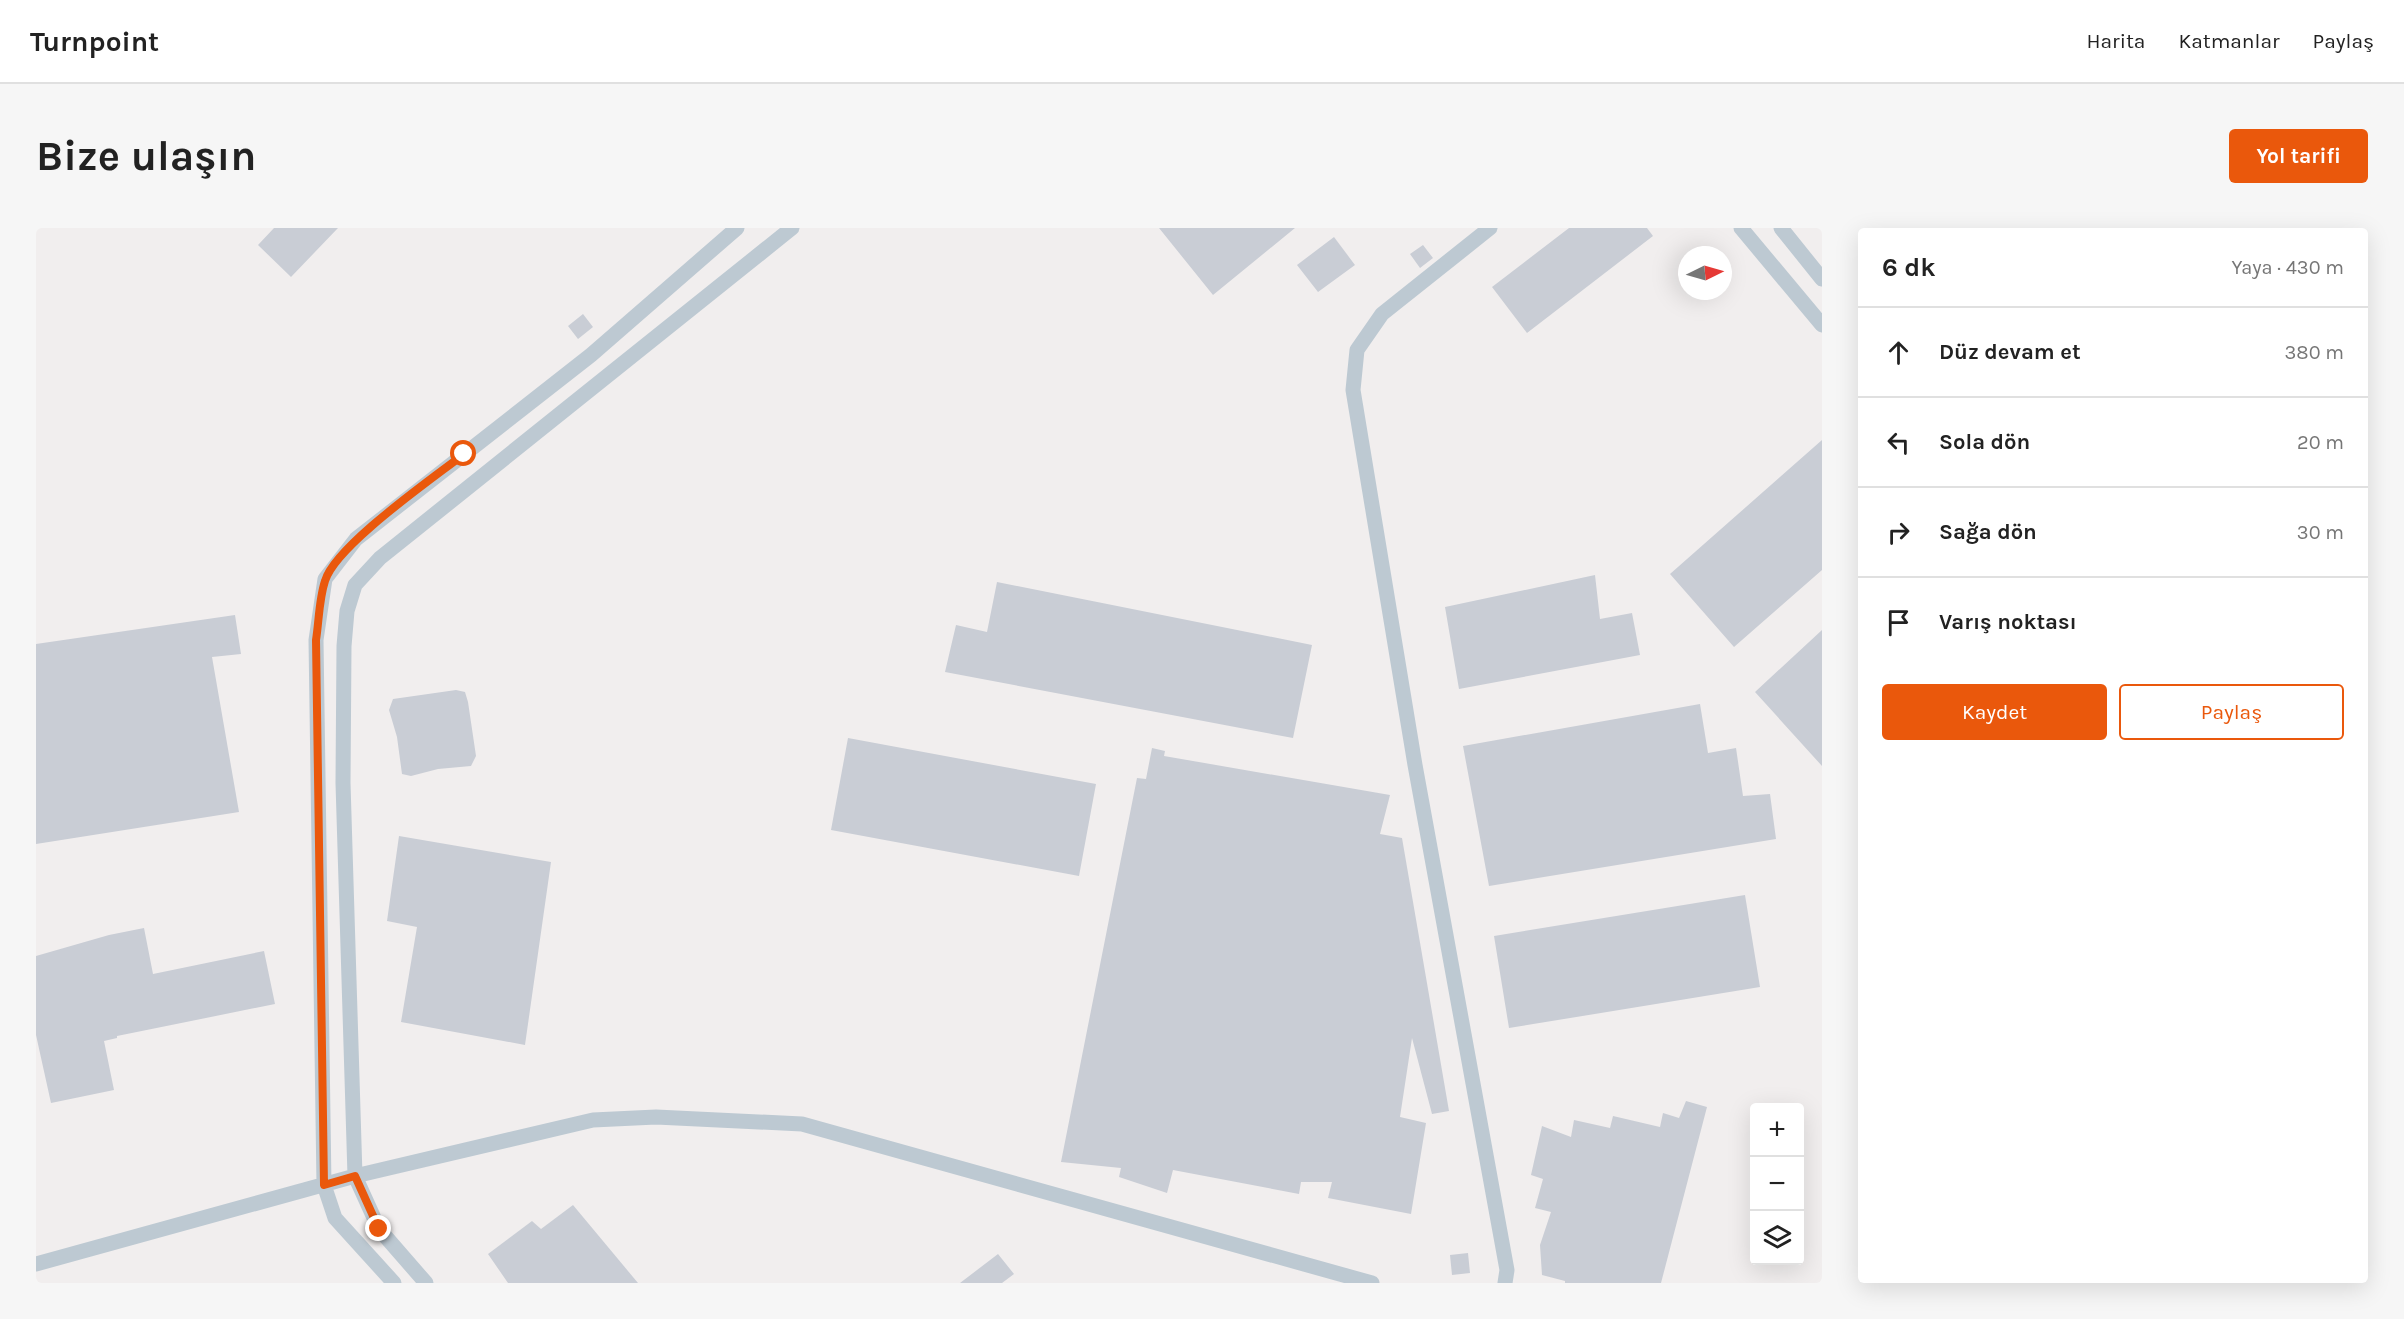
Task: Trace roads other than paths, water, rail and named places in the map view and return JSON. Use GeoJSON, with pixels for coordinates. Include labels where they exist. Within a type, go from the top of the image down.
{"type":"FeatureCollection","features":[{"type":"Feature","properties":{"kind":"street"},"geometry":{"type":"LineString","coordinates":[[394,1283],[335,1218],[324,1185],[316,640],[325,579],[356,539],[591,355],[737,228]]}},
{"type":"Feature","properties":{"kind":"street"},"geometry":{"type":"LineString","coordinates":[[426,1283],[379,1229],[355,1176],[343,783],[344,646],[347,611],[355,585],[380,558],[792,228]]}},
{"type":"Feature","properties":{"kind":"street"},"geometry":{"type":"LineString","coordinates":[[1490,228],[1382,314],[1357,350],[1353,390],[1415,765],[1507,1270],[1505,1283]]}},
{"type":"Feature","properties":{"kind":"street"},"geometry":{"type":"LineString","coordinates":[[1741,228],[1822,325]]}},
{"type":"Feature","properties":{"kind":"street"},"geometry":{"type":"LineString","coordinates":[[1781,228],[1822,279]]}},
{"type":"Feature","properties":{"kind":"street"},"geometry":{"type":"LineString","coordinates":[[36,1264],[355,1176],[594,1120],[656,1117],[802,1124],[1372,1283]]}}]}
